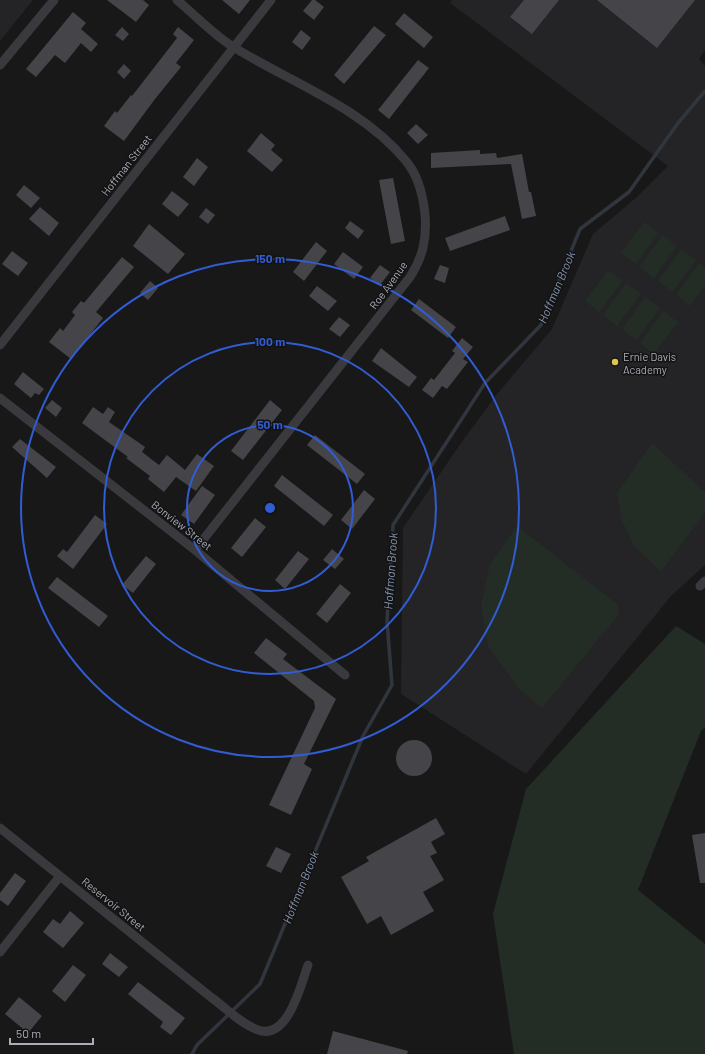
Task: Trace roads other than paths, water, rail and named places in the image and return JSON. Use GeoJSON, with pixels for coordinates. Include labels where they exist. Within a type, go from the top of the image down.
{"type":"FeatureCollection","features":[{"type":"Feature","properties":{"kind":"street"},"geometry":{"type":"LineString","coordinates":[[0,65],[54,0]]}},
{"type":"Feature","properties":{"kind":"street","name":"Roe Avenue"},"geometry":{"type":"LineString","coordinates":[[177,0],[234,48],[331,101],[362,122],[390,144],[407,162],[417,180],[424,204],[427,231],[423,252],[410,277],[196,550]]}},
{"type":"Feature","properties":{"kind":"street","name":"Hoffman Street"},"geometry":{"type":"LineString","coordinates":[[0,345],[271,0]]}},
{"type":"Feature","properties":{"kind":"street","name":"Bonview Street"},"geometry":{"type":"LineString","coordinates":[[0,398],[196,550],[345,675]]}},
{"type":"Feature","properties":{"kind":"street","name":"Reservoir Street"},"geometry":{"type":"LineString","coordinates":[[0,828],[226,1009],[239,1019],[262,1031],[275,1027],[283,1022],[294,1006],[308,965]]}},
{"type":"Feature","properties":{"kind":"street"},"geometry":{"type":"LineString","coordinates":[[0,952],[60,876]]}},
{"type":"Feature","properties":{"kind":"waterway","name":"Hoffman Brook"},"geometry":{"type":"LineString","coordinates":[[192,1054],[197,1045],[260,984],[363,736],[392,685],[387,621],[393,525],[485,383],[541,325],[580,229],[629,192],[678,123],[705,91]]}},
{"type":"Feature","properties":{"kind":"place","name":"Ernie Davis Academy"},"geometry":{"type":"Point","coordinates":[615,362]}}]}
